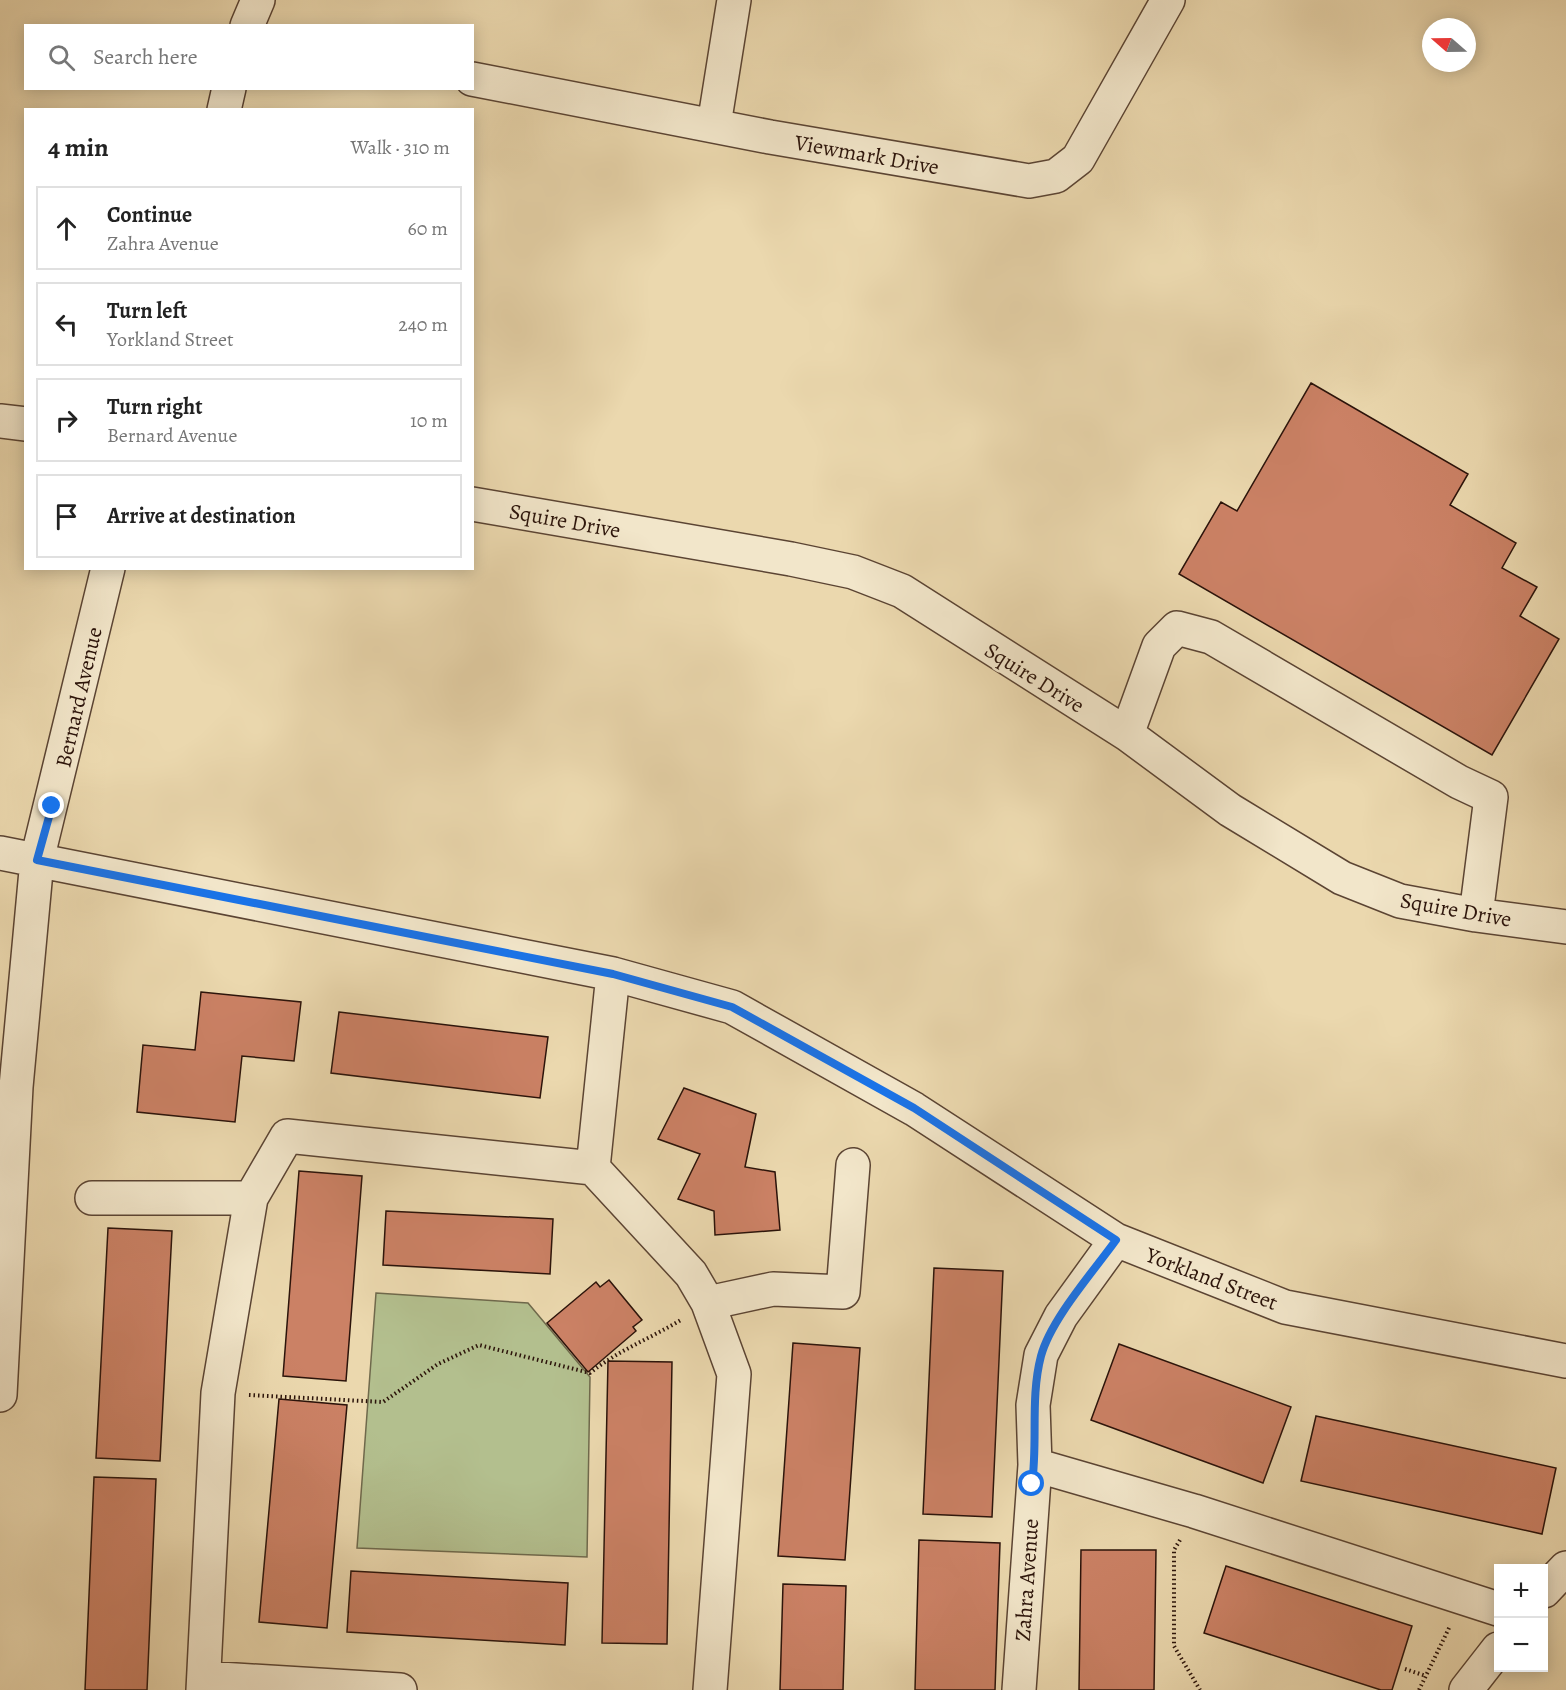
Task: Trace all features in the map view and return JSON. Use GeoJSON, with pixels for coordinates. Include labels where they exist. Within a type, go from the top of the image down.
{"type":"FeatureCollection","features":[{"type":"Feature","properties":{"kind":"street"},"geometry":{"type":"LineString","coordinates":[[248,24],[258,0]]}},
{"type":"Feature","properties":{"kind":"street"},"geometry":{"type":"LineString","coordinates":[[714,125],[735,0]]}},
{"type":"Feature","properties":{"kind":"street","name":"Viewmark Drive"},"geometry":{"type":"LineString","coordinates":[[474,80],[1029,181],[1056,176],[1078,159],[1168,0]]}},
{"type":"Feature","properties":{"kind":"street"},"geometry":{"type":"LineString","coordinates":[[224,108],[229,90]]}},
{"type":"Feature","properties":{"kind":"street"},"geometry":{"type":"LineString","coordinates":[[0,421],[24,424]]}},
{"type":"Feature","properties":{"kind":"street","name":"Squire Drive"},"geometry":{"type":"LineString","coordinates":[[474,504],[791,559],[853,572],[902,591],[1127,734],[1230,810],[1342,878],[1400,900],[1476,915],[1566,927]]}},
{"type":"Feature","properties":{"kind":"street","name":"Bernard Avenue"},"geometry":{"type":"LineString","coordinates":[[0,1395],[6,1164],[16,1087],[37,860],[108,570]]}},
{"type":"Feature","properties":{"kind":"street"},"geometry":{"type":"LineString","coordinates":[[1127,734],[1159,646],[1177,628],[1211,637],[1459,782],[1491,797],[1476,915]]}},
{"type":"Feature","properties":{"kind":"street","name":"Yorkland Street"},"geometry":{"type":"LineString","coordinates":[[0,853],[613,974],[732,1007],[914,1108],[1116,1240],[1285,1306],[1566,1361]]}},
{"type":"Feature","properties":{"kind":"street"},"geometry":{"type":"LineString","coordinates":[[593,1168],[613,974]]}},
{"type":"Feature","properties":{"kind":"street"},"geometry":{"type":"LineString","coordinates":[[400,1690],[204,1684],[218,1393],[250,1198],[287,1136],[593,1168],[691,1274],[708,1303],[734,1374],[710,1690]]}},
{"type":"Feature","properties":{"kind":"street"},"geometry":{"type":"LineString","coordinates":[[708,1303],[774,1288],[843,1292],[853,1165]]}},
{"type":"Feature","properties":{"kind":"street"},"geometry":{"type":"LineString","coordinates":[[92,1198],[250,1198]]}},
{"type":"Feature","properties":{"kind":"street","name":"Zahra Avenue"},"geometry":{"type":"LineString","coordinates":[[1019,1690],[1035,1465],[1034,1405],[1041,1354],[1061,1316],[1116,1240]]}},
{"type":"Feature","properties":{"kind":"street"},"geometry":{"type":"LineString","coordinates":[[1035,1465],[1194,1510],[1494,1608]]}},
{"type":"Feature","properties":{"kind":"street"},"geometry":{"type":"LineString","coordinates":[[1548,1587],[1566,1568]]}},
{"type":"Feature","properties":{"kind":"street"},"geometry":{"type":"LineString","coordinates":[[1466,1690],[1494,1654]]}},
{"type":"Feature","properties":{"kind":"path"},"geometry":{"type":"LineString","coordinates":[[218,1393],[382,1402],[438,1364],[479,1346],[590,1373],[607,1359],[649,1339],[708,1303]]}},
{"type":"Feature","properties":{"kind":"path"},"geometry":{"type":"LineString","coordinates":[[1194,1510],[1174,1550],[1174,1646],[1200,1690]]}},
{"type":"Feature","properties":{"kind":"path"},"geometry":{"type":"LineString","coordinates":[[1419,1690],[1451,1623],[1458,1596]]}},
{"type":"Feature","properties":{"kind":"path"},"geometry":{"type":"LineString","coordinates":[[1405,1669],[1426,1676]]}},
{"type":"Feature","properties":{"kind":"green space"},"geometry":{"type":"Polygon","coordinates":[[[376,1293],[528,1303],[590,1377],[587,1557],[357,1548],[376,1293]]]}},
{"type":"Feature","properties":{"kind":"building"},"geometry":{"type":"Polygon","coordinates":[[[1311,383],[1468,474],[1450,505],[1516,543],[1502,568],[1537,587],[1520,616],[1559,639],[1492,755],[1179,574],[1221,502],[1237,511],[1311,383]]]}},
{"type":"Feature","properties":{"kind":"building"},"geometry":{"type":"Polygon","coordinates":[[[201,992],[301,1002],[294,1061],[242,1056],[235,1122],[137,1112],[143,1045],[195,1050],[201,992]]]}},
{"type":"Feature","properties":{"kind":"building"},"geometry":{"type":"Polygon","coordinates":[[[339,1012],[548,1037],[540,1098],[331,1073],[339,1012]]]}},
{"type":"Feature","properties":{"kind":"building"},"geometry":{"type":"Polygon","coordinates":[[[684,1088],[756,1114],[745,1167],[775,1172],[780,1230],[715,1235],[714,1211],[678,1199],[700,1154],[658,1139],[684,1088]]]}},
{"type":"Feature","properties":{"kind":"building"},"geometry":{"type":"Polygon","coordinates":[[[299,1171],[362,1176],[346,1381],[283,1376],[299,1171]]]}},
{"type":"Feature","properties":{"kind":"building"},"geometry":{"type":"Polygon","coordinates":[[[386,1211],[553,1219],[550,1274],[383,1265],[386,1211]]]}},
{"type":"Feature","properties":{"kind":"building"},"geometry":{"type":"Polygon","coordinates":[[[108,1228],[172,1231],[160,1461],[96,1458],[108,1228]]]}},
{"type":"Feature","properties":{"kind":"building"},"geometry":{"type":"Polygon","coordinates":[[[934,1268],[1003,1271],[992,1517],[923,1514],[934,1268]]]}},
{"type":"Feature","properties":{"kind":"building"},"geometry":{"type":"Polygon","coordinates":[[[609,1280],[642,1320],[633,1327],[636,1331],[588,1372],[547,1323],[596,1282],[600,1287],[609,1280]]]}},
{"type":"Feature","properties":{"kind":"building"},"geometry":{"type":"Polygon","coordinates":[[[793,1343],[860,1348],[845,1560],[778,1556],[793,1343]]]}},
{"type":"Feature","properties":{"kind":"building"},"geometry":{"type":"Polygon","coordinates":[[[1119,1344],[1291,1407],[1263,1483],[1091,1420],[1119,1344]]]}},
{"type":"Feature","properties":{"kind":"building"},"geometry":{"type":"Polygon","coordinates":[[[608,1361],[672,1362],[667,1644],[602,1643],[608,1361]]]}},
{"type":"Feature","properties":{"kind":"building"},"geometry":{"type":"Polygon","coordinates":[[[279,1399],[347,1405],[327,1628],[259,1622],[279,1399]]]}},
{"type":"Feature","properties":{"kind":"building"},"geometry":{"type":"Polygon","coordinates":[[[1316,1416],[1556,1468],[1542,1534],[1301,1481],[1316,1416]]]}},
{"type":"Feature","properties":{"kind":"building"},"geometry":{"type":"Polygon","coordinates":[[[94,1477],[156,1479],[147,1690],[85,1690],[94,1477]]]}},
{"type":"Feature","properties":{"kind":"building"},"geometry":{"type":"Polygon","coordinates":[[[919,1540],[1000,1543],[995,1690],[915,1690],[919,1540]]]}},
{"type":"Feature","properties":{"kind":"building"},"geometry":{"type":"Polygon","coordinates":[[[1081,1550],[1156,1550],[1154,1690],[1079,1690],[1081,1550]]]}},
{"type":"Feature","properties":{"kind":"building"},"geometry":{"type":"Polygon","coordinates":[[[1226,1566],[1412,1626],[1392,1690],[1381,1690],[1204,1633],[1226,1566]]]}},
{"type":"Feature","properties":{"kind":"building"},"geometry":{"type":"Polygon","coordinates":[[[351,1571],[568,1583],[565,1645],[347,1632],[351,1571]]]}},
{"type":"Feature","properties":{"kind":"building"},"geometry":{"type":"Polygon","coordinates":[[[783,1584],[846,1586],[843,1690],[780,1690],[783,1584]]]}},
{"type":"Feature","properties":{"kind":"route"},"geometry":{"type":"LineString","coordinates":[[52,806],[37,860],[613,974],[732,1007],[914,1108],[1116,1240],[1061,1316],[1041,1354],[1034,1405],[1035,1465],[1032,1484]]}}]}
